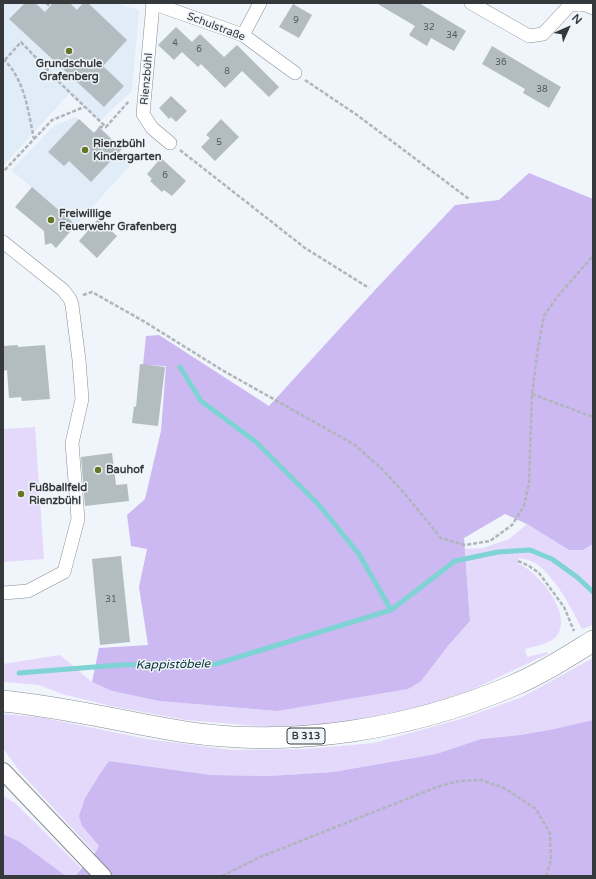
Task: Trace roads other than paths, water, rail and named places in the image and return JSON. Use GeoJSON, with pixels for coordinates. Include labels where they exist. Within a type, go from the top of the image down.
{"type":"FeatureCollection","features":[{"type":"Feature","properties":{"kind":"main road","name":"B 313"},"geometry":{"type":"LineString","coordinates":[[3,701],[57,708],[186,732],[241,737],[292,737],[343,733],[398,723],[458,707],[513,685],[587,645]]}},
{"type":"Feature","properties":{"kind":"street","name":"Schulstraße"},"geometry":{"type":"LineString","coordinates":[[153,3],[243,35],[295,73]]}},
{"type":"Feature","properties":{"kind":"street","name":"Rienzbühl"},"geometry":{"type":"LineString","coordinates":[[153,3],[143,114],[152,128],[170,143]]}},
{"type":"Feature","properties":{"kind":"street"},"geometry":{"type":"LineString","coordinates":[[243,35],[260,3]]}},
{"type":"Feature","properties":{"kind":"street"},"geometry":{"type":"LineString","coordinates":[[471,3],[529,36],[543,34],[570,5],[586,5],[593,8]]}},
{"type":"Feature","properties":{"kind":"street"},"geometry":{"type":"LineString","coordinates":[[3,242],[63,290],[70,299],[79,360],[82,399],[72,443],[78,519],[64,572],[28,591],[3,593]]}},
{"type":"Feature","properties":{"kind":"street"},"geometry":{"type":"LineString","coordinates":[[3,771],[103,876]]}},
{"type":"Feature","properties":{"kind":"waterway","name":"Kappistöbele"},"geometry":{"type":"LineString","coordinates":[[180,367],[201,401],[256,442],[318,504],[359,554],[391,610]]}},
{"type":"Feature","properties":{"kind":"waterway","name":"Kappistöbele"},"geometry":{"type":"LineString","coordinates":[[19,673],[119,665],[216,664],[391,610],[455,561],[498,552],[530,550],[552,559],[577,577],[593,592]]}},
{"type":"Feature","properties":{"kind":"place","name":"Grundschule Grafenberg"},"geometry":{"type":"Point","coordinates":[69,51]}},
{"type":"Feature","properties":{"kind":"place","name":"Rienzbühl Kindergarten"},"geometry":{"type":"Point","coordinates":[85,150]}},
{"type":"Feature","properties":{"kind":"place","name":"Freiwillige Feuerwehr Grafenberg"},"geometry":{"type":"Point","coordinates":[51,220]}},
{"type":"Feature","properties":{"kind":"place","name":"Bauhof"},"geometry":{"type":"Point","coordinates":[98,470]}},
{"type":"Feature","properties":{"kind":"place","name":"Fußballfeld Rienzbühl"},"geometry":{"type":"Point","coordinates":[21,494]}}]}
